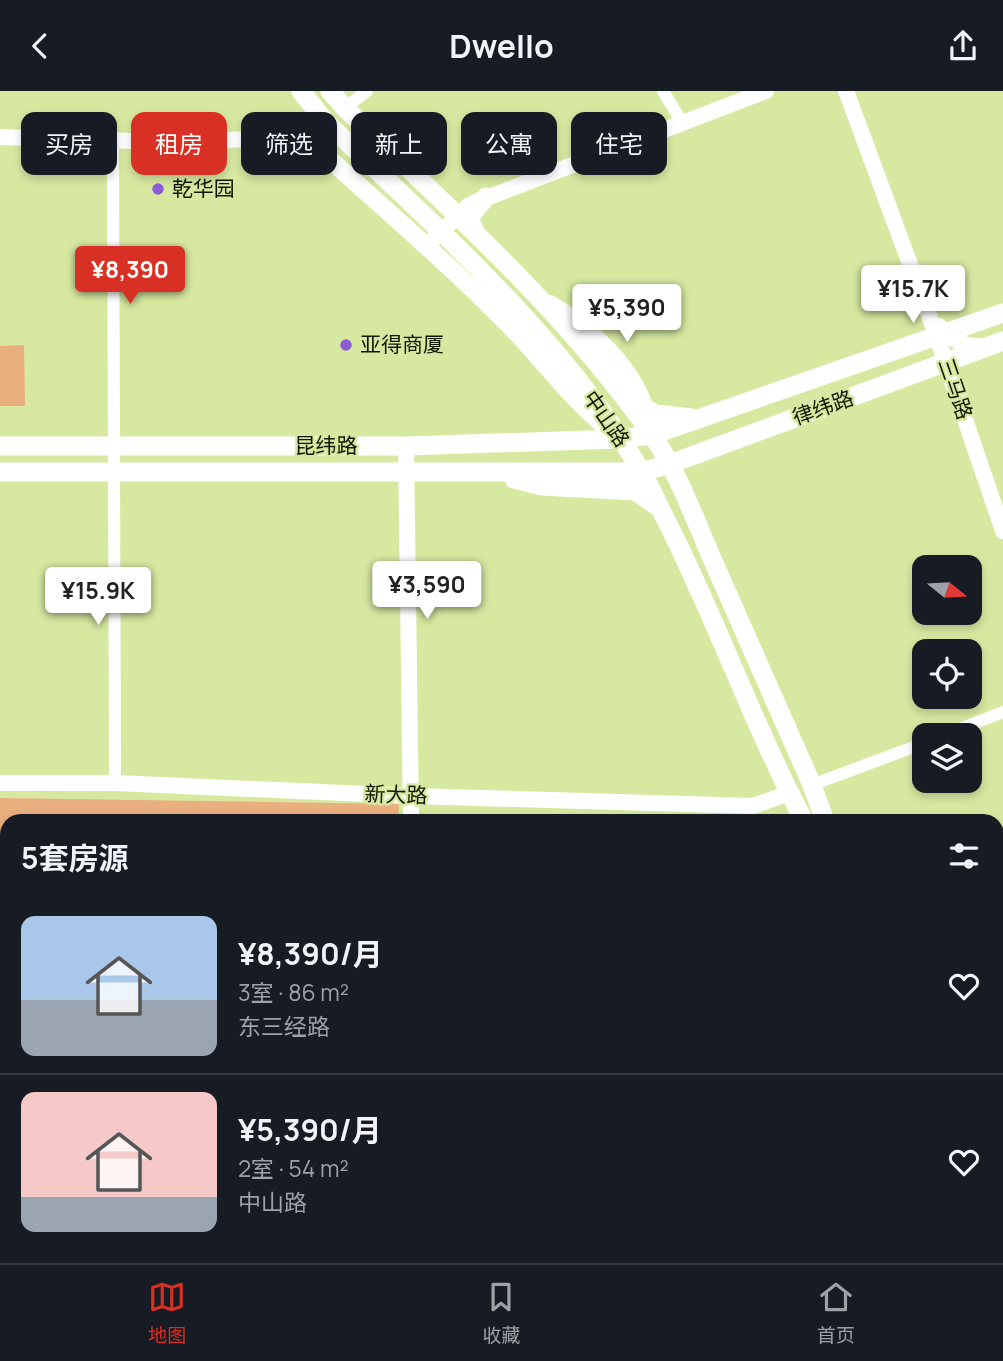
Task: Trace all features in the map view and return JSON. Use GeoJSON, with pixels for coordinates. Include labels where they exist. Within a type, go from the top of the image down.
{"type":"FeatureCollection","features":[{"type":"Feature","properties":{"kind":"main road","name":"中山路"},"geometry":{"type":"LineString","coordinates":[[301,91],[318,112]]}},
{"type":"Feature","properties":{"kind":"main road","name":"中山路"},"geometry":{"type":"LineString","coordinates":[[330,91],[542,299],[623,397],[651,438],[650,467],[662,512],[692,572],[800,814]]}},
{"type":"Feature","properties":{"kind":"main road","name":"中山路"},"geometry":{"type":"LineString","coordinates":[[337,134],[434,239],[492,284],[578,380],[620,439],[650,467],[696,522],[822,814]]}},
{"type":"Feature","properties":{"kind":"main road"},"geometry":{"type":"LineString","coordinates":[[477,235],[471,223],[471,215],[486,197]]}},
{"type":"Feature","properties":{"kind":"main road"},"geometry":{"type":"LineString","coordinates":[[434,239],[567,391],[620,439]]}},
{"type":"Feature","properties":{"kind":"main road"},"geometry":{"type":"LineString","coordinates":[[542,299],[571,318],[604,347],[636,389],[645,409],[651,438]]}},
{"type":"Feature","properties":{"kind":"main road","name":"律纬路"},"geometry":{"type":"LineString","coordinates":[[651,438],[1003,313]]}},
{"type":"Feature","properties":{"kind":"main road","name":"律纬路"},"geometry":{"type":"LineString","coordinates":[[650,467],[719,446],[996,344]]}},
{"type":"Feature","properties":{"kind":"main road"},"geometry":{"type":"LineString","coordinates":[[548,442],[586,429],[592,416],[587,397],[578,380]]}},
{"type":"Feature","properties":{"kind":"main road"},"geometry":{"type":"LineString","coordinates":[[578,380],[614,415],[651,438],[685,448],[719,446]]}},
{"type":"Feature","properties":{"kind":"main road"},"geometry":{"type":"LineString","coordinates":[[623,397],[668,417],[705,417]]}},
{"type":"Feature","properties":{"kind":"main road","name":"昆纬路"},"geometry":{"type":"LineString","coordinates":[[0,446],[406,446],[651,438]]}},
{"type":"Feature","properties":{"kind":"main road"},"geometry":{"type":"LineString","coordinates":[[548,442],[608,453],[650,467]]}},
{"type":"Feature","properties":{"kind":"main road","name":"昆纬路"},"geometry":{"type":"LineString","coordinates":[[0,472],[490,471],[650,467]]}},
{"type":"Feature","properties":{"kind":"main road"},"geometry":{"type":"LineString","coordinates":[[490,471],[542,486],[635,491],[654,502],[662,512]]}},
{"type":"Feature","properties":{"kind":"main road"},"geometry":{"type":"LineString","coordinates":[[812,785],[831,814]]}},
{"type":"Feature","properties":{"kind":"main road"},"geometry":{"type":"LineString","coordinates":[[790,793],[794,814]]}},
{"type":"Feature","properties":{"kind":"street"},"geometry":{"type":"LineString","coordinates":[[345,108],[367,91]]}},
{"type":"Feature","properties":{"kind":"street"},"geometry":{"type":"LineString","coordinates":[[663,91],[682,122]]}},
{"type":"Feature","properties":{"kind":"street"},"geometry":{"type":"LineString","coordinates":[[434,239],[468,206],[486,197],[766,91]]}},
{"type":"Feature","properties":{"kind":"street","name":"三马路"},"geometry":{"type":"LineString","coordinates":[[846,91],[924,300],[941,335],[946,362],[1003,531]]}},
{"type":"Feature","properties":{"kind":"street"},"geometry":{"type":"LineString","coordinates":[[0,137],[21,138]]}},
{"type":"Feature","properties":{"kind":"street"},"geometry":{"type":"LineString","coordinates":[[117,141],[241,139]]}},
{"type":"Feature","properties":{"kind":"street"},"geometry":{"type":"LineString","coordinates":[[113,175],[115,783]]}},
{"type":"Feature","properties":{"kind":"street"},"geometry":{"type":"LineString","coordinates":[[941,335],[960,344],[996,344]]}},
{"type":"Feature","properties":{"kind":"street"},"geometry":{"type":"LineString","coordinates":[[406,446],[411,814]]}},
{"type":"Feature","properties":{"kind":"street"},"geometry":{"type":"LineString","coordinates":[[975,723],[1003,712]]}},
{"type":"Feature","properties":{"kind":"street"},"geometry":{"type":"LineString","coordinates":[[812,785],[912,748]]}},
{"type":"Feature","properties":{"kind":"street","name":"新大路"},"geometry":{"type":"LineString","coordinates":[[0,783],[115,783],[412,796],[752,806],[790,793]]}},
{"type":"Feature","properties":{"kind":"shaded area"},"geometry":{"type":"Polygon","coordinates":[[[24,345],[25,406],[0,406],[0,346],[24,345]]]}},
{"type":"Feature","properties":{"kind":"shaded area"},"geometry":{"type":"Polygon","coordinates":[[[0,798],[399,804],[398,814],[0,814],[0,798]]]}},
{"type":"Feature","properties":{"kind":"place","name":"乾华园"},"geometry":{"type":"Point","coordinates":[158,189]}},
{"type":"Feature","properties":{"kind":"place","name":"亚得商厦"},"geometry":{"type":"Point","coordinates":[346,345]}}]}
